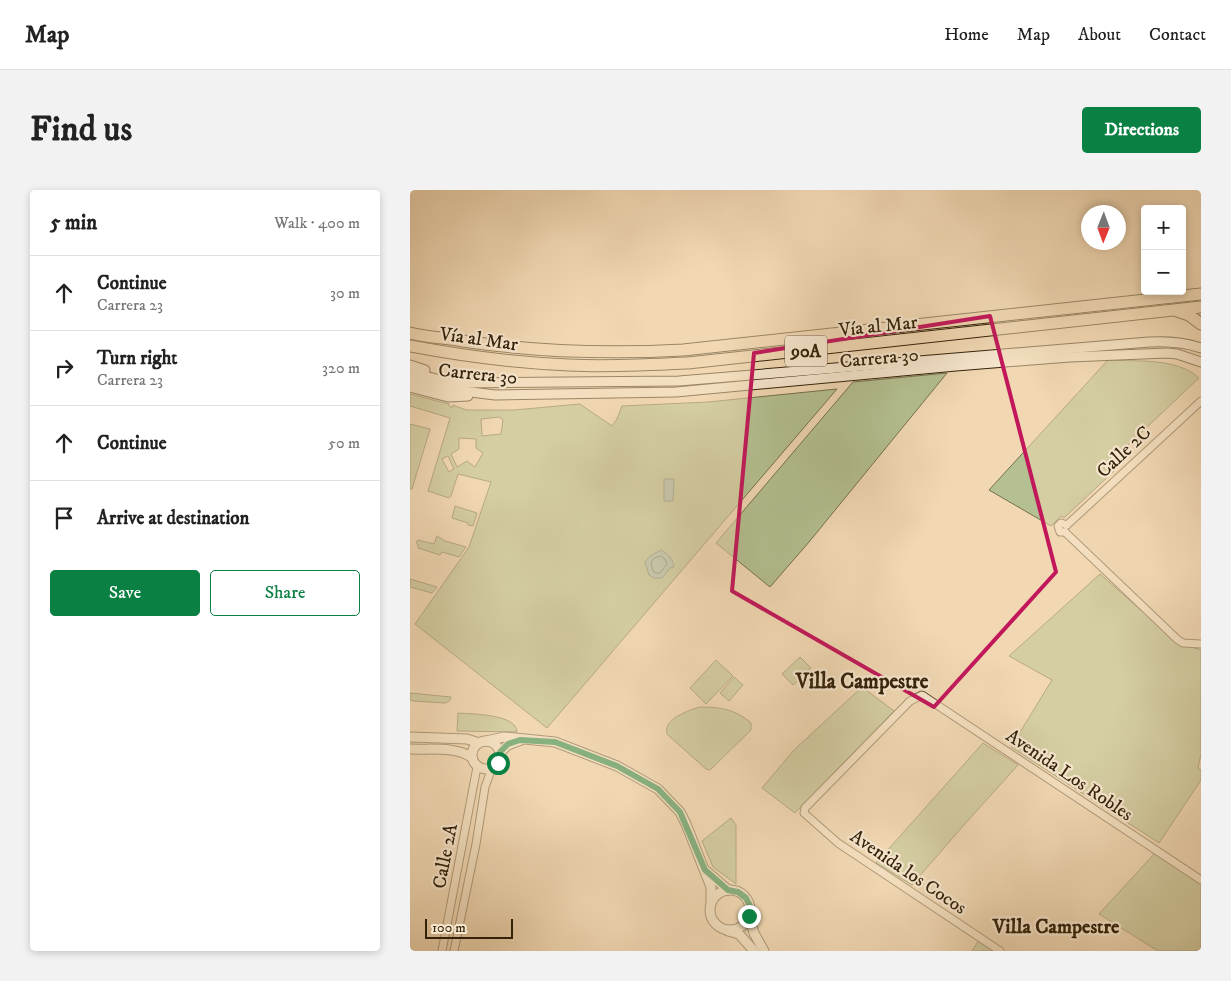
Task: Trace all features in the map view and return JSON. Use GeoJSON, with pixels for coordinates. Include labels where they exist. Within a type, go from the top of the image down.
{"type":"FeatureCollection","features":[{"type":"Feature","properties":{"kind":"highway"},"geometry":{"type":"LineString","coordinates":[[1170,298],[1190,292],[1201,285]]}},
{"type":"Feature","properties":{"kind":"highway","name":"Vía al Mar"},"geometry":{"type":"LineString","coordinates":[[410,333],[510,348],[578,352],[647,352],[683,350],[1201,294]]}},
{"type":"Feature","properties":{"kind":"highway","name":"Vía al Mar"},"geometry":{"type":"LineString","coordinates":[[410,346],[538,364],[622,366],[688,363],[1201,307]]}},
{"type":"Feature","properties":{"kind":"highway"},"geometry":{"type":"LineString","coordinates":[[1163,311],[1184,312],[1201,324]]}},
{"type":"Feature","properties":{"kind":"main road","name":"Carrera 30"},"geometry":{"type":"LineString","coordinates":[[410,372],[444,380],[494,384],[679,381],[1149,342],[1166,341],[1190,344],[1201,348]]}},
{"type":"Feature","properties":{"kind":"main road","name":"Carrera 30"},"geometry":{"type":"LineString","coordinates":[[410,379],[447,389],[495,395],[676,392],[956,366],[1151,353],[1177,354],[1201,362]]}},
{"type":"Feature","properties":{"kind":"main road"},"geometry":{"type":"LineString","coordinates":[[410,365],[461,379],[494,384]]}},
{"type":"Feature","properties":{"kind":"main road"},"geometry":{"type":"LineString","coordinates":[[410,387],[448,397],[495,395]]}},
{"type":"Feature","properties":{"kind":"main road"},"geometry":{"type":"LineString","coordinates":[[410,737],[467,739],[493,743],[500,752]]}},
{"type":"Feature","properties":{"kind":"main road"},"geometry":{"type":"LineString","coordinates":[[471,757],[472,750],[482,742],[495,738],[525,739],[561,744],[617,766],[658,789],[680,812],[705,870],[710,887],[710,917],[714,923],[726,930],[739,934],[754,951]]}},
{"type":"Feature","properties":{"kind":"main road"},"geometry":{"type":"LineString","coordinates":[[410,749],[454,750],[462,752],[471,757],[477,767],[486,770],[492,768],[499,760],[500,752],[512,742],[525,739]]}},
{"type":"Feature","properties":{"kind":"main road"},"geometry":{"type":"LineString","coordinates":[[705,870],[728,890],[738,892],[746,898],[750,906],[749,916],[754,933],[764,951]]}},
{"type":"Feature","properties":{"kind":"main road"},"geometry":{"type":"LineString","coordinates":[[711,903],[718,894],[728,890]]}},
{"type":"Feature","properties":{"kind":"main road"},"geometry":{"type":"LineString","coordinates":[[726,930],[738,929],[749,916]]}},
{"type":"Feature","properties":{"kind":"street","name":"Calle 2C"},"geometry":{"type":"LineString","coordinates":[[1201,401],[1064,529],[1178,640],[1183,643],[1201,644]]}},
{"type":"Feature","properties":{"kind":"street","name":"Avenida Los Robles"},"geometry":{"type":"LineString","coordinates":[[804,813],[805,808],[910,702],[922,695],[1201,880]]}},
{"type":"Feature","properties":{"kind":"street","name":"Calle 2A"},"geometry":{"type":"LineString","coordinates":[[442,951],[477,767]]}},
{"type":"Feature","properties":{"kind":"street","name":"Calle 2A"},"geometry":{"type":"LineString","coordinates":[[454,951],[476,844],[484,787],[492,768]]}},
{"type":"Feature","properties":{"kind":"street","name":"Avenida los Cocos"},"geometry":{"type":"LineString","coordinates":[[804,813],[838,843],[1000,951]]}},
{"type":"Feature","properties":{"kind":"highlighted area"},"geometry":{"type":"Polygon","coordinates":[[[990,316],[1056,572],[934,707],[732,591],[754,353],[990,316]]]}},
{"type":"Feature","properties":{"kind":"green space"},"geometry":{"type":"Polygon","coordinates":[[[1108,360],[1168,364],[1190,371],[1199,378],[1125,448],[1131,455],[1064,518],[1061,516],[1051,526],[989,490],[1108,360]]]}},
{"type":"Feature","properties":{"kind":"green space"},"geometry":{"type":"Polygon","coordinates":[[[947,373],[770,587],[716,543],[853,382],[947,373]]]}},
{"type":"Feature","properties":{"kind":"green space"},"geometry":{"type":"Polygon","coordinates":[[[837,389],[547,728],[415,624],[469,547],[491,482],[458,474],[449,498],[428,491],[450,418],[410,406],[410,394],[449,404],[452,408],[453,405],[466,410],[514,410],[580,404],[612,426],[622,406],[708,402],[837,389]],[[499,417],[481,419],[482,436],[501,434],[503,420],[499,417]],[[459,438],[459,449],[451,454],[457,467],[467,461],[475,467],[483,453],[476,448],[476,439],[459,438]],[[448,456],[442,459],[449,472],[454,469],[448,456]]]}},
{"type":"Feature","properties":{"kind":"green space"},"geometry":{"type":"Polygon","coordinates":[[[410,424],[430,429],[412,489],[410,489],[410,424]]]}},
{"type":"Feature","properties":{"kind":"green space"},"geometry":{"type":"Polygon","coordinates":[[[455,506],[477,513],[473,526],[452,518],[455,506]]]}},
{"type":"Feature","properties":{"kind":"green space"},"geometry":{"type":"Polygon","coordinates":[[[437,536],[445,541],[466,547],[459,557],[442,552],[440,555],[418,548],[416,542],[418,540],[434,544],[437,536]]]}},
{"type":"Feature","properties":{"kind":"green space"},"geometry":{"type":"Polygon","coordinates":[[[1100,574],[1178,643],[1201,650],[1201,754],[1198,768],[1201,770],[1201,780],[1159,843],[1011,747],[1052,680],[1009,656],[1100,574]]]}},
{"type":"Feature","properties":{"kind":"green space"},"geometry":{"type":"Polygon","coordinates":[[[410,579],[437,587],[432,593],[410,587],[410,579]]]}},
{"type":"Feature","properties":{"kind":"green space"},"geometry":{"type":"Polygon","coordinates":[[[800,657],[811,668],[793,685],[782,674],[800,657]]]}},
{"type":"Feature","properties":{"kind":"green space"},"geometry":{"type":"Polygon","coordinates":[[[716,660],[733,676],[706,704],[690,688],[716,660]]]}},
{"type":"Feature","properties":{"kind":"green space"},"geometry":{"type":"Polygon","coordinates":[[[734,677],[743,685],[729,701],[720,693],[734,677]]]}},
{"type":"Feature","properties":{"kind":"green space"},"geometry":{"type":"Polygon","coordinates":[[[862,687],[894,711],[795,813],[762,788],[794,750],[862,687]]]}},
{"type":"Feature","properties":{"kind":"green space"},"geometry":{"type":"Polygon","coordinates":[[[410,693],[451,697],[445,703],[414,701],[410,700],[410,693]]]}},
{"type":"Feature","properties":{"kind":"green space"},"geometry":{"type":"Polygon","coordinates":[[[700,707],[727,710],[745,718],[751,723],[751,730],[710,770],[706,769],[667,734],[669,724],[673,720],[684,713],[700,707]]]}},
{"type":"Feature","properties":{"kind":"green space"},"geometry":{"type":"Polygon","coordinates":[[[458,713],[502,718],[515,726],[517,732],[457,731],[458,713]]]}},
{"type":"Feature","properties":{"kind":"green space"},"geometry":{"type":"Polygon","coordinates":[[[983,743],[1018,765],[912,885],[876,863],[983,743]]]}},
{"type":"Feature","properties":{"kind":"green space"},"geometry":{"type":"Polygon","coordinates":[[[731,818],[736,825],[736,884],[713,867],[702,841],[731,818]]]}},
{"type":"Feature","properties":{"kind":"green space"},"geometry":{"type":"Polygon","coordinates":[[[1155,853],[1201,883],[1201,951],[1158,951],[1099,914],[1155,853]]]}},
{"type":"Feature","properties":{"kind":"green space"},"geometry":{"type":"Polygon","coordinates":[[[979,940],[994,951],[972,951],[979,940]]]}},
{"type":"Feature","properties":{"kind":"water"},"geometry":{"type":"Polygon","coordinates":[[[664,479],[674,479],[673,501],[664,501],[664,479]]]}},
{"type":"Feature","properties":{"kind":"water"},"geometry":{"type":"Polygon","coordinates":[[[661,550],[670,557],[674,567],[670,568],[662,578],[654,578],[649,575],[645,562],[650,556],[661,550]]]}},
{"type":"Feature","properties":{"kind":"district","name":"Villa Campestre"},"geometry":{"type":"Point","coordinates":[862,681]}},
{"type":"Feature","properties":{"kind":"district","name":"Villa Campestre"},"geometry":{"type":"Point","coordinates":[1056,926]}},
{"type":"Feature","properties":{"kind":"route"},"geometry":{"type":"LineString","coordinates":[[498,763],[500,752],[512,742],[522,739],[549,741],[617,766],[658,789],[680,812],[705,870],[728,890],[738,892],[746,898],[750,906],[749,916]]}}]}
